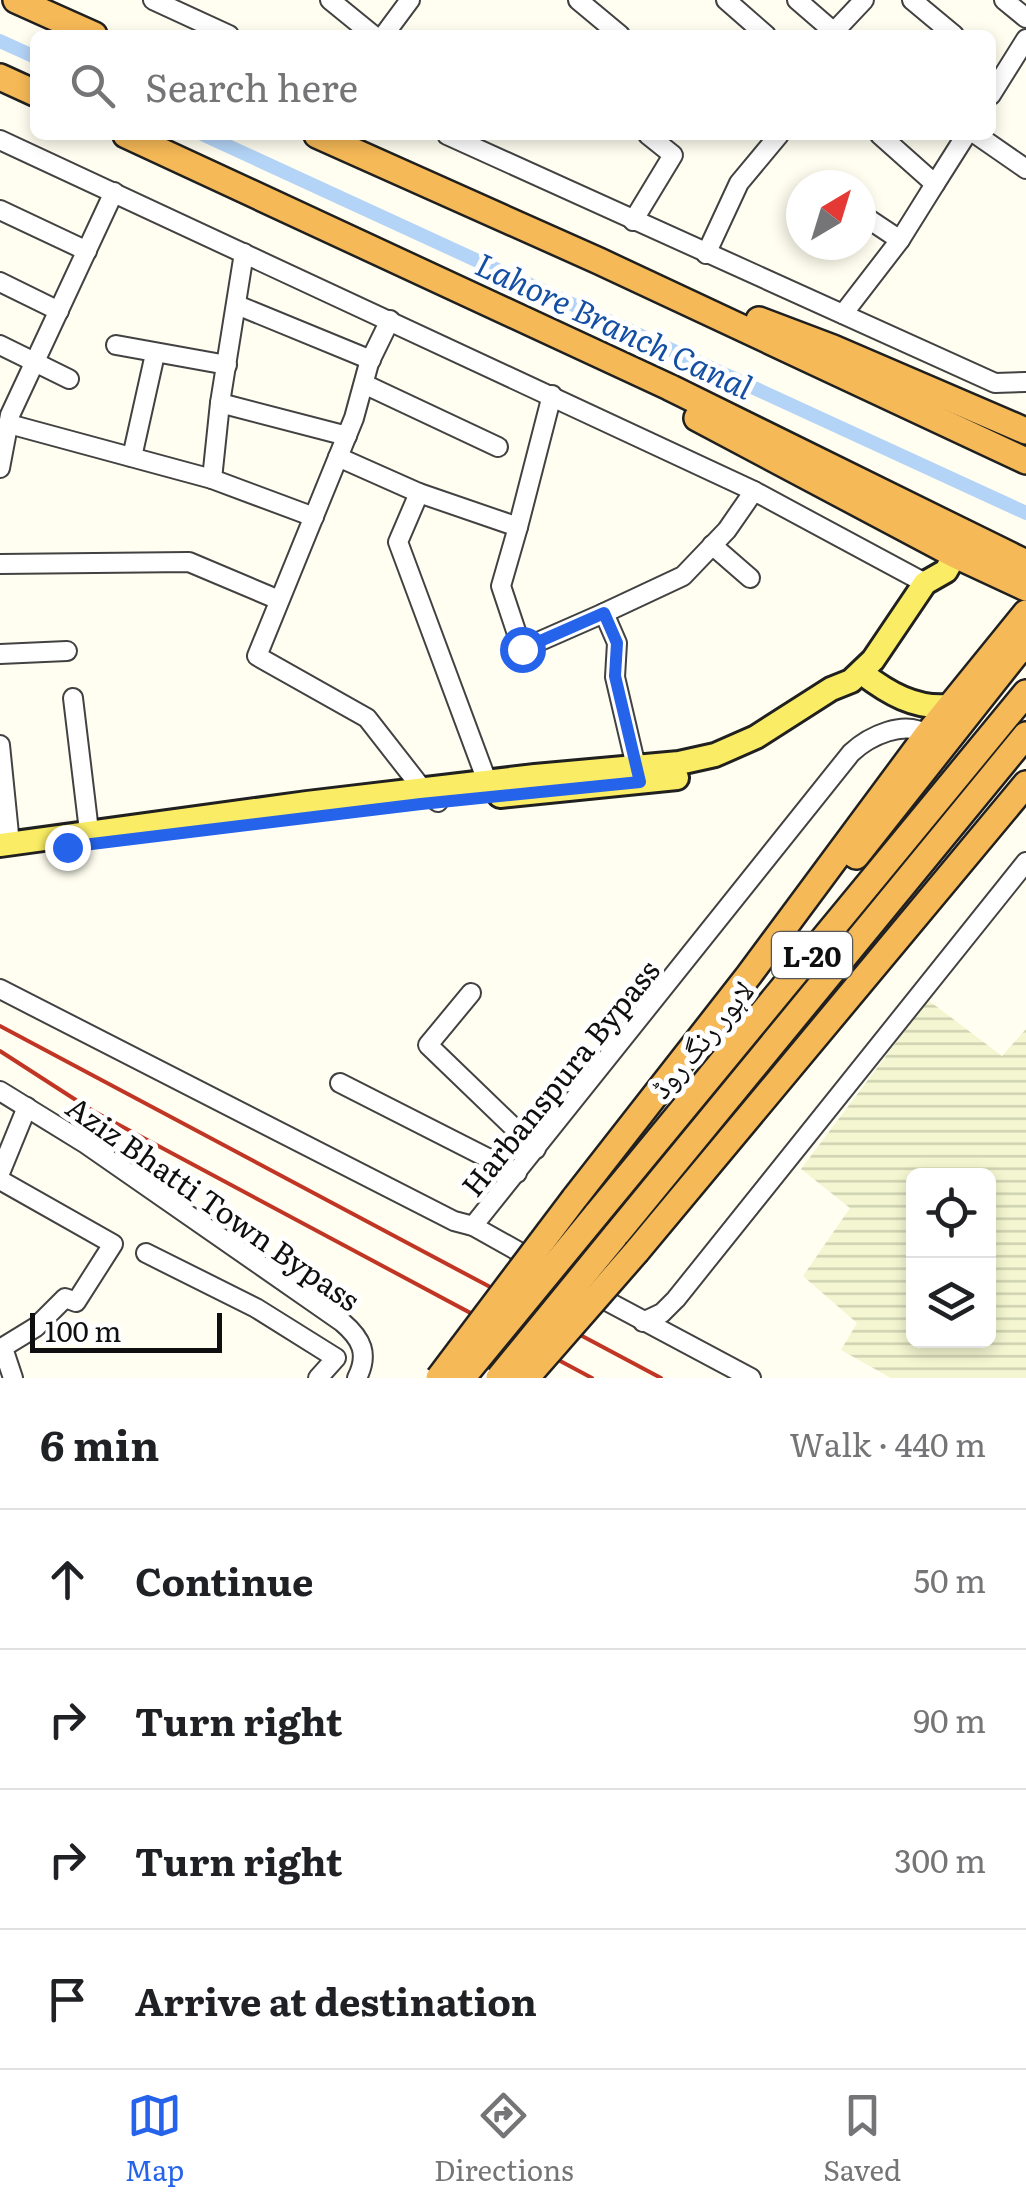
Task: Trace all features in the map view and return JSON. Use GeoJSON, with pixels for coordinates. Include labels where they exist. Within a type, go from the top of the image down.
{"type":"FeatureCollection","features":[{"type":"Feature","properties":{"kind":"highway"},"geometry":{"type":"LineString","coordinates":[[16,0],[83,30]]}},
{"type":"Feature","properties":{"kind":"highway"},"geometry":{"type":"LineString","coordinates":[[0,77],[30,91]]}},
{"type":"Feature","properties":{"kind":"highway"},"geometry":{"type":"LineString","coordinates":[[137,140],[668,386],[1026,563]]}},
{"type":"Feature","properties":{"kind":"highway"},"geometry":{"type":"LineString","coordinates":[[329,140],[599,261],[1026,461]]}},
{"type":"Feature","properties":{"kind":"highway"},"geometry":{"type":"LineString","coordinates":[[599,261],[833,348],[1026,432]]}},
{"type":"Feature","properties":{"kind":"highway"},"geometry":{"type":"LineString","coordinates":[[500,310],[955,555],[1026,588]]}},
{"type":"Feature","properties":{"kind":"highway"},"geometry":{"type":"LineString","coordinates":[[990,655],[1009,609],[1007,595],[994,572]]}},
{"type":"Feature","properties":{"kind":"highway"},"geometry":{"type":"LineString","coordinates":[[439,1378],[749,975],[927,735],[1026,613]]}},
{"type":"Feature","properties":{"kind":"highway"},"geometry":{"type":"LineString","coordinates":[[749,975],[834,884],[1026,642]]}},
{"type":"Feature","properties":{"kind":"highway","name":"لاہور رنگ روڈ"},"geometry":{"type":"LineString","coordinates":[[462,1378],[1026,694]]}},
{"type":"Feature","properties":{"kind":"highway","name":"لاہور رنگ روڈ"},"geometry":{"type":"LineString","coordinates":[[499,1378],[1026,735]]}},
{"type":"Feature","properties":{"kind":"highway"},"geometry":{"type":"LineString","coordinates":[[526,1378],[637,1251],[1026,784]]}},
{"type":"Feature","properties":{"kind":"main road"},"geometry":{"type":"LineString","coordinates":[[3,849],[489,789],[637,774],[682,777],[762,749],[838,698],[842,687],[862,672],[925,583],[946,571],[955,555]]}},
{"type":"Feature","properties":{"kind":"main road"},"geometry":{"type":"LineString","coordinates":[[862,672],[884,688],[922,706],[950,706]]}},
{"type":"Feature","properties":{"kind":"main road"},"geometry":{"type":"LineString","coordinates":[[3,849],[89,831],[431,796]]}},
{"type":"Feature","properties":{"kind":"street"},"geometry":{"type":"LineString","coordinates":[[153,0],[218,30]]}},
{"type":"Feature","properties":{"kind":"street"},"geometry":{"type":"LineString","coordinates":[[330,0],[367,30]]}},
{"type":"Feature","properties":{"kind":"street"},"geometry":{"type":"LineString","coordinates":[[388,30],[410,0]]}},
{"type":"Feature","properties":{"kind":"street"},"geometry":{"type":"LineString","coordinates":[[578,0],[614,30]]}},
{"type":"Feature","properties":{"kind":"street"},"geometry":{"type":"LineString","coordinates":[[726,0],[760,30]]}},
{"type":"Feature","properties":{"kind":"street"},"geometry":{"type":"LineString","coordinates":[[797,0],[840,30]]}},
{"type":"Feature","properties":{"kind":"street"},"geometry":{"type":"LineString","coordinates":[[842,30],[864,0]]}},
{"type":"Feature","properties":{"kind":"street"},"geometry":{"type":"LineString","coordinates":[[912,0],[948,30]]}},
{"type":"Feature","properties":{"kind":"street"},"geometry":{"type":"LineString","coordinates":[[1004,0],[1026,18]]}},
{"type":"Feature","properties":{"kind":"street"},"geometry":{"type":"LineString","coordinates":[[997,71],[1026,38]]}},
{"type":"Feature","properties":{"kind":"street"},"geometry":{"type":"LineString","coordinates":[[0,140],[552,395],[754,492],[925,583]]}},
{"type":"Feature","properties":{"kind":"street"},"geometry":{"type":"LineString","coordinates":[[458,140],[996,383],[1026,382]]}},
{"type":"Feature","properties":{"kind":"street"},"geometry":{"type":"LineString","coordinates":[[633,221],[673,155],[654,140]]}},
{"type":"Feature","properties":{"kind":"street"},"geometry":{"type":"LineString","coordinates":[[706,254],[739,183],[775,140]]}},
{"type":"Feature","properties":{"kind":"street"},"geometry":{"type":"LineString","coordinates":[[886,140],[936,184]]}},
{"type":"Feature","properties":{"kind":"street"},"geometry":{"type":"LineString","coordinates":[[843,314],[900,240],[963,140]]}},
{"type":"Feature","properties":{"kind":"street"},"geometry":{"type":"LineString","coordinates":[[984,140],[1026,169]]}},
{"type":"Feature","properties":{"kind":"street"},"geometry":{"type":"LineString","coordinates":[[0,468],[8,424],[114,192]]}},
{"type":"Feature","properties":{"kind":"street"},"geometry":{"type":"LineString","coordinates":[[0,210],[86,251]]}},
{"type":"Feature","properties":{"kind":"street"},"geometry":{"type":"LineString","coordinates":[[876,224],[900,240]]}},
{"type":"Feature","properties":{"kind":"street"},"geometry":{"type":"LineString","coordinates":[[212,479],[244,253]]}},
{"type":"Feature","properties":{"kind":"street"},"geometry":{"type":"LineString","coordinates":[[0,282],[59,311]]}},
{"type":"Feature","properties":{"kind":"street"},"geometry":{"type":"LineString","coordinates":[[237,305],[371,360]]}},
{"type":"Feature","properties":{"kind":"street"},"geometry":{"type":"LineString","coordinates":[[390,320],[257,656],[367,718],[431,796]]}},
{"type":"Feature","properties":{"kind":"street"},"geometry":{"type":"LineString","coordinates":[[0,345],[69,379]]}},
{"type":"Feature","properties":{"kind":"street"},"geometry":{"type":"LineString","coordinates":[[116,345],[227,365]]}},
{"type":"Feature","properties":{"kind":"street"},"geometry":{"type":"LineString","coordinates":[[132,457],[155,354]]}},
{"type":"Feature","properties":{"kind":"street"},"geometry":{"type":"LineString","coordinates":[[364,384],[498,447]]}},
{"type":"Feature","properties":{"kind":"street"},"geometry":{"type":"LineString","coordinates":[[552,395],[501,586],[522,649],[683,576],[754,492]]}},
{"type":"Feature","properties":{"kind":"street"},"geometry":{"type":"LineString","coordinates":[[220,403],[347,436]]}},
{"type":"Feature","properties":{"kind":"street"},"geometry":{"type":"LineString","coordinates":[[8,424],[212,479],[314,516]]}},
{"type":"Feature","properties":{"kind":"street"},"geometry":{"type":"LineString","coordinates":[[338,457],[419,493],[518,526]]}},
{"type":"Feature","properties":{"kind":"street"},"geometry":{"type":"LineString","coordinates":[[419,493],[398,542],[489,789]]}},
{"type":"Feature","properties":{"kind":"street"},"geometry":{"type":"LineString","coordinates":[[712,545],[750,578]]}},
{"type":"Feature","properties":{"kind":"street"},"geometry":{"type":"LineString","coordinates":[[0,564],[190,562],[279,600]]}},
{"type":"Feature","properties":{"kind":"street"},"geometry":{"type":"LineString","coordinates":[[604,613],[617,643],[615,676],[637,774]]}},
{"type":"Feature","properties":{"kind":"street"},"geometry":{"type":"LineString","coordinates":[[0,654],[67,651]]}},
{"type":"Feature","properties":{"kind":"street"},"geometry":{"type":"LineString","coordinates":[[73,698],[89,831]]}},
{"type":"Feature","properties":{"kind":"street","name":"Harbanspura Bypass"},"geometry":{"type":"LineString","coordinates":[[0,989],[454,1221],[473,1226],[851,753],[868,738],[887,732],[914,728],[927,735]]}},
{"type":"Feature","properties":{"kind":"street"},"geometry":{"type":"LineString","coordinates":[[0,746],[3,849]]}},
{"type":"Feature","properties":{"kind":"street"},"geometry":{"type":"LineString","coordinates":[[643,1322],[662,1313],[676,1299],[1026,862]]}},
{"type":"Feature","properties":{"kind":"street"},"geometry":{"type":"LineString","coordinates":[[471,993],[428,1044],[536,1149]]}},
{"type":"Feature","properties":{"kind":"street"},"geometry":{"type":"LineString","coordinates":[[340,1083],[517,1172]]}},
{"type":"Feature","properties":{"kind":"street","name":"Aziz Bhatti Town Bypass"},"geometry":{"type":"LineString","coordinates":[[0,1091],[86,1144],[342,1322],[363,1346],[364,1360],[357,1378]]}},
{"type":"Feature","properties":{"kind":"street"},"geometry":{"type":"LineString","coordinates":[[13,1378],[1,1349],[36,1327],[65,1298],[76,1302],[113,1244],[2,1183],[26,1107]]}},
{"type":"Feature","properties":{"kind":"street"},"geometry":{"type":"LineString","coordinates":[[473,1226],[751,1378]]}},
{"type":"Feature","properties":{"kind":"street"},"geometry":{"type":"LineString","coordinates":[[146,1253],[256,1308],[336,1358],[318,1378]]}},
{"type":"Feature","properties":{"kind":"green space"},"geometry":{"type":"Polygon","coordinates":[[[928,1000],[1002,1056],[1026,1029],[1026,1378],[891,1378],[841,1350],[857,1323],[803,1276],[850,1208],[801,1169],[928,1000]]]}},
{"type":"Feature","properties":{"kind":"waterway","name":"Lahore Branch Canal"},"geometry":{"type":"LineString","coordinates":[[0,41],[30,55]]}},
{"type":"Feature","properties":{"kind":"waterway","name":"Lahore Branch Canal"},"geometry":{"type":"LineString","coordinates":[[215,140],[1026,513]]}},
{"type":"Feature","properties":{"kind":"railway"},"geometry":{"type":"LineString","coordinates":[[0,1026],[661,1378]]}},
{"type":"Feature","properties":{"kind":"railway"},"geometry":{"type":"LineString","coordinates":[[0,1051],[93,1111],[592,1378]]}},
{"type":"Feature","properties":{"kind":"route"},"geometry":{"type":"LineString","coordinates":[[67,847],[640,782],[615,676],[617,643],[604,613],[522,649]]}}]}
